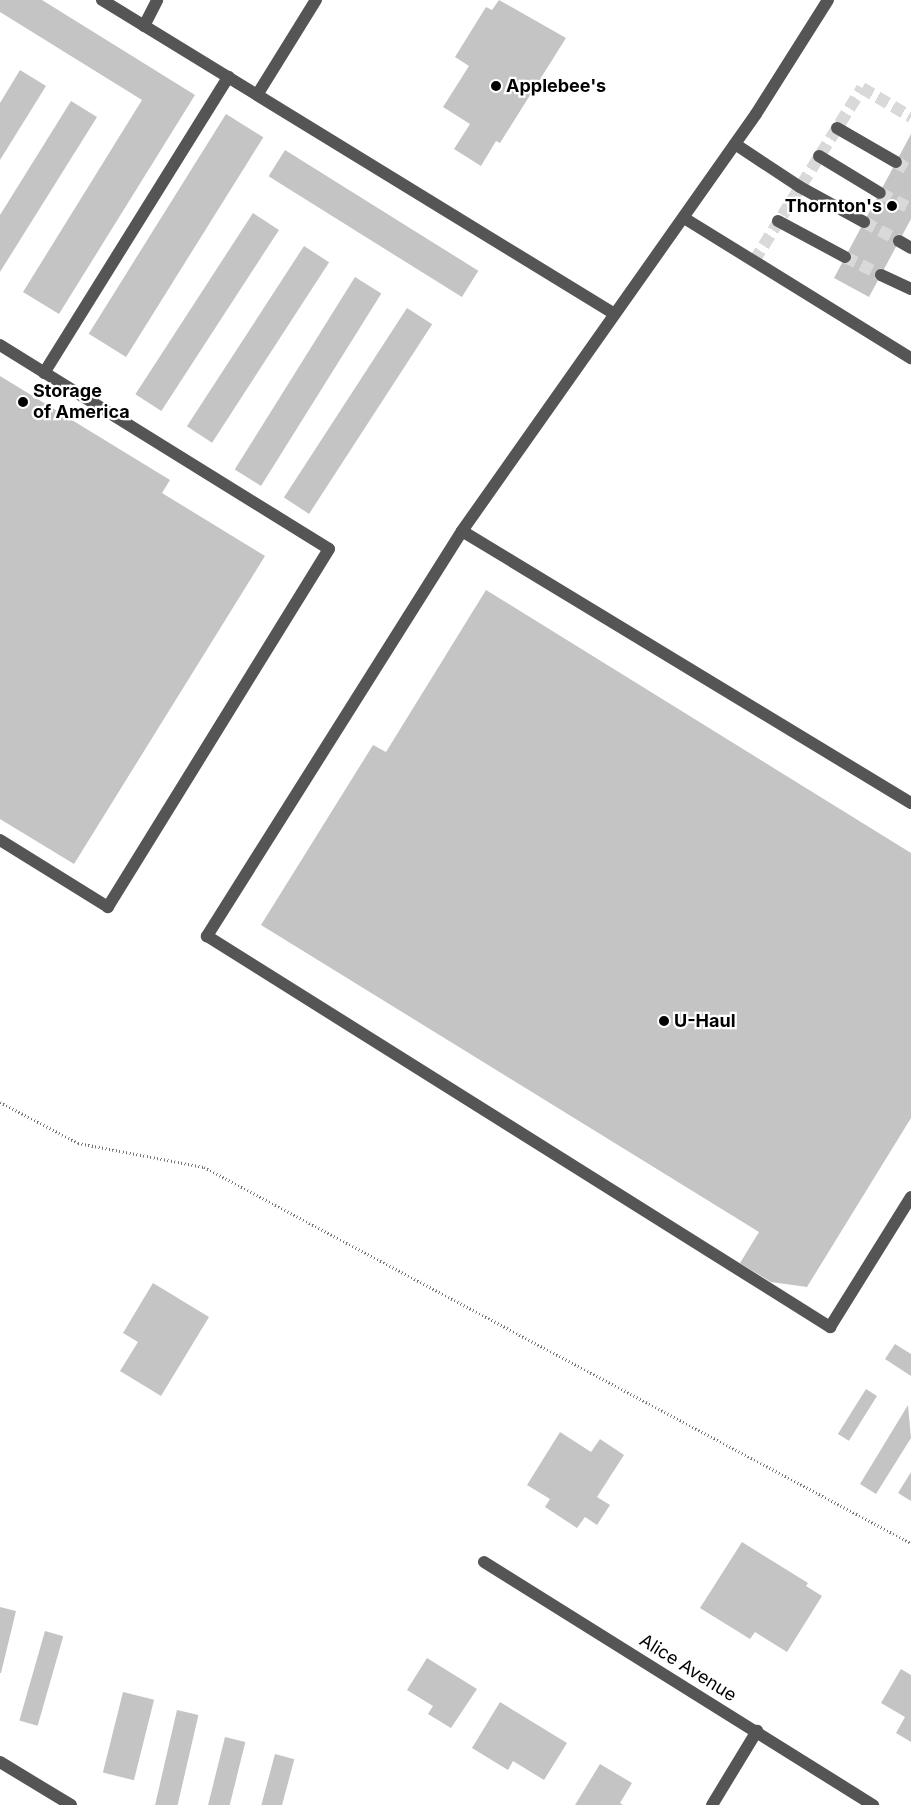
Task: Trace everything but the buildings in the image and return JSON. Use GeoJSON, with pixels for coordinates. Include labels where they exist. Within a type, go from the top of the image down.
{"type":"FeatureCollection","features":[{"type":"Feature","properties":{"kind":"street"},"geometry":{"type":"LineString","coordinates":[[102,0],[613,313]]}},
{"type":"Feature","properties":{"kind":"street"},"geometry":{"type":"LineString","coordinates":[[144,26],[157,0]]}},
{"type":"Feature","properties":{"kind":"street"},"geometry":{"type":"LineString","coordinates":[[257,95],[316,0]]}},
{"type":"Feature","properties":{"kind":"street"},"geometry":{"type":"LineString","coordinates":[[828,0],[735,144],[684,218],[613,313],[462,531],[207,936],[830,1327],[911,1197]]}},
{"type":"Feature","properties":{"kind":"street"},"geometry":{"type":"LineString","coordinates":[[44,373],[228,77]]}},
{"type":"Feature","properties":{"kind":"street"},"geometry":{"type":"LineString","coordinates":[[837,128],[896,162]]}},
{"type":"Feature","properties":{"kind":"street"},"geometry":{"type":"LineString","coordinates":[[735,144],[800,187],[864,222]]}},
{"type":"Feature","properties":{"kind":"street"},"geometry":{"type":"LineString","coordinates":[[819,156],[880,193]]}},
{"type":"Feature","properties":{"kind":"street"},"geometry":{"type":"LineString","coordinates":[[684,218],[911,358]]}},
{"type":"Feature","properties":{"kind":"street"},"geometry":{"type":"LineString","coordinates":[[778,221],[845,257]]}},
{"type":"Feature","properties":{"kind":"street"},"geometry":{"type":"LineString","coordinates":[[899,241],[911,248]]}},
{"type":"Feature","properties":{"kind":"street"},"geometry":{"type":"LineString","coordinates":[[881,275],[911,289]]}},
{"type":"Feature","properties":{"kind":"street"},"geometry":{"type":"LineString","coordinates":[[0,345],[329,548],[108,907],[0,840]]}},
{"type":"Feature","properties":{"kind":"street"},"geometry":{"type":"LineString","coordinates":[[462,531],[911,803]]}},
{"type":"Feature","properties":{"kind":"street","name":"Alice Avenue"},"geometry":{"type":"LineString","coordinates":[[484,1562],[873,1805]]}},
{"type":"Feature","properties":{"kind":"street"},"geometry":{"type":"LineString","coordinates":[[712,1805],[757,1731]]}},
{"type":"Feature","properties":{"kind":"street"},"geometry":{"type":"LineString","coordinates":[[0,1762],[71,1805]]}},
{"type":"Feature","properties":{"kind":"path"},"geometry":{"type":"LineString","coordinates":[[0,1102],[78,1143],[204,1167],[911,1543]]}},
{"type":"Feature","properties":{"kind":"tunnel"},"geometry":{"type":"LineString","coordinates":[[754,261],[862,88],[911,117]]}},
{"type":"Feature","properties":{"kind":"tunnel"},"geometry":{"type":"LineString","coordinates":[[896,162],[911,171]]}},
{"type":"Feature","properties":{"kind":"tunnel"},"geometry":{"type":"LineString","coordinates":[[880,193],[911,209]]}},
{"type":"Feature","properties":{"kind":"tunnel"},"geometry":{"type":"LineString","coordinates":[[864,222],[899,241]]}},
{"type":"Feature","properties":{"kind":"tunnel"},"geometry":{"type":"LineString","coordinates":[[845,257],[881,275]]}},
{"type":"Feature","properties":{"kind":"place","name":"Applebee's"},"geometry":{"type":"Point","coordinates":[496,86]}},
{"type":"Feature","properties":{"kind":"place","name":"Thornton's"},"geometry":{"type":"Point","coordinates":[892,206]}},
{"type":"Feature","properties":{"kind":"place","name":"Storage of America"},"geometry":{"type":"Point","coordinates":[23,402]}},
{"type":"Feature","properties":{"kind":"place","name":"U-Haul"},"geometry":{"type":"Point","coordinates":[664,1021]}}]}
